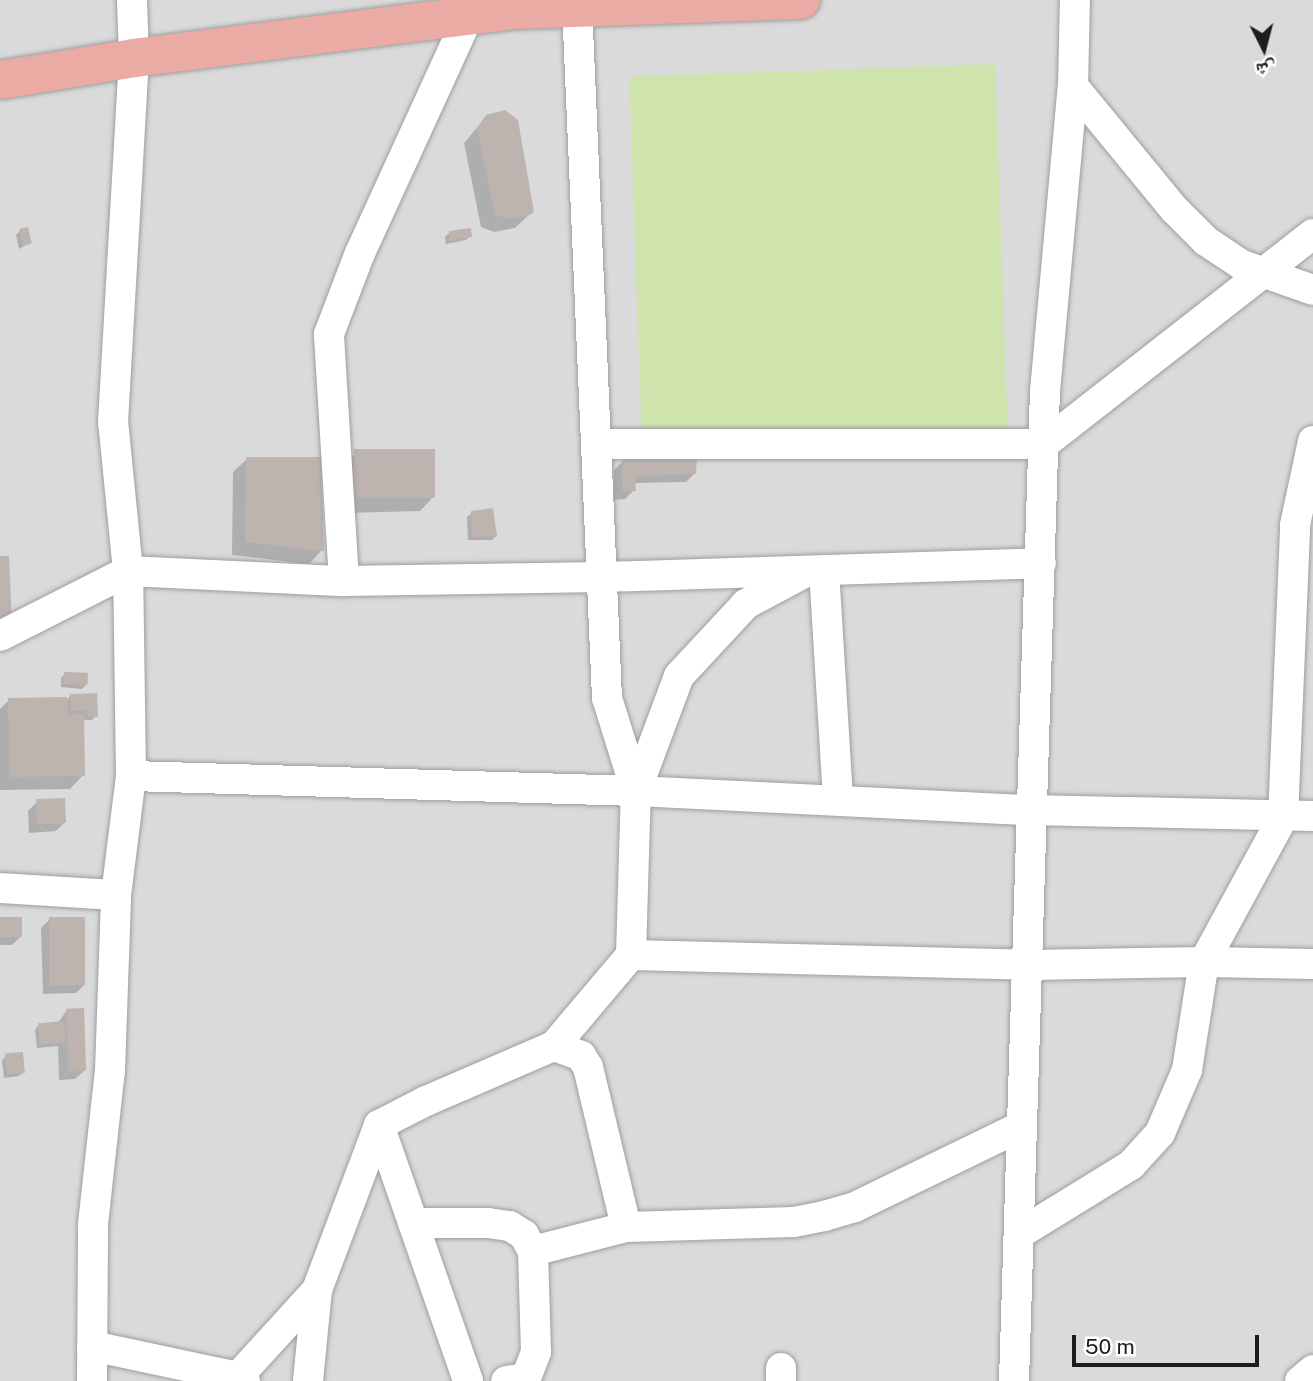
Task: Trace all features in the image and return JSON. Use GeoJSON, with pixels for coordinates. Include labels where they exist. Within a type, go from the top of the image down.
{"type":"FeatureCollection","features":[{"type":"Feature","properties":{"kind":"highway"},"geometry":{"type":"LineString","coordinates":[[0,80],[134,58],[577,6],[801,0]]}},
{"type":"Feature","properties":{"kind":"street"},"geometry":{"type":"LineString","coordinates":[[92,1381],[93,1224],[110,1071],[116,895],[131,776],[128,571],[113,422],[134,58],[132,0]]}},
{"type":"Feature","properties":{"kind":"street"},"geometry":{"type":"LineString","coordinates":[[1014,1381],[1045,391],[1073,86],[1075,0]]}},
{"type":"Feature","properties":{"kind":"street"},"geometry":{"type":"LineString","coordinates":[[577,6],[607,698],[636,791]]}},
{"type":"Feature","properties":{"kind":"street"},"geometry":{"type":"LineString","coordinates":[[344,582],[329,334],[360,253],[468,17]]}},
{"type":"Feature","properties":{"kind":"street"},"geometry":{"type":"LineString","coordinates":[[1073,86],[1189,227],[1223,254],[1263,274],[1313,290]]}},
{"type":"Feature","properties":{"kind":"street"},"geometry":{"type":"LineString","coordinates":[[597,444],[1044,444],[1313,234]]}},
{"type":"Feature","properties":{"kind":"street"},"geometry":{"type":"LineString","coordinates":[[1019,1234],[1131,1165],[1160,1133],[1187,1070],[1204,962],[1283,817],[1295,525],[1313,441]]}},
{"type":"Feature","properties":{"kind":"street"},"geometry":{"type":"LineString","coordinates":[[0,636],[128,571],[344,582],[1041,563]]}},
{"type":"Feature","properties":{"kind":"street"},"geometry":{"type":"LineString","coordinates":[[308,1381],[317,1290],[379,1125],[426,1101],[554,1046],[631,956],[636,791],[679,676],[746,604],[816,570]]}},
{"type":"Feature","properties":{"kind":"street"},"geometry":{"type":"LineString","coordinates":[[816,570],[838,800]]}},
{"type":"Feature","properties":{"kind":"street"},"geometry":{"type":"LineString","coordinates":[[131,776],[636,791],[1030,810],[1313,816]]}},
{"type":"Feature","properties":{"kind":"street"},"geometry":{"type":"LineString","coordinates":[[0,888],[116,895]]}},
{"type":"Feature","properties":{"kind":"street"},"geometry":{"type":"LineString","coordinates":[[631,956],[1028,965],[1204,962],[1313,964]]}},
{"type":"Feature","properties":{"kind":"street"},"geometry":{"type":"LineString","coordinates":[[554,1046],[581,1056],[592,1077],[626,1227]]}},
{"type":"Feature","properties":{"kind":"street"},"geometry":{"type":"LineString","coordinates":[[379,1125],[468,1381]]}},
{"type":"Feature","properties":{"kind":"street"},"geometry":{"type":"LineString","coordinates":[[533,1251],[626,1227],[794,1222],[824,1216],[855,1206],[1020,1127]]}},
{"type":"Feature","properties":{"kind":"street"},"geometry":{"type":"LineString","coordinates":[[413,1223],[510,1226],[524,1235],[533,1251],[536,1352],[526,1378],[506,1381]]}},
{"type":"Feature","properties":{"kind":"street"},"geometry":{"type":"LineString","coordinates":[[92,1346],[239,1380],[317,1290]]}},
{"type":"Feature","properties":{"kind":"street"},"geometry":{"type":"LineString","coordinates":[[1300,1381],[1313,1370]]}},
{"type":"Feature","properties":{"kind":"shaded area"},"geometry":{"type":"Polygon","coordinates":[[[0,0],[1313,0],[1313,1381],[0,1381],[0,0]]]}},
{"type":"Feature","properties":{"kind":"green space"},"geometry":{"type":"Polygon","coordinates":[[[995,64],[1008,430],[642,443],[629,77],[995,64]]]}},
{"type":"Feature","properties":{"kind":"building"},"geometry":{"type":"Polygon","coordinates":[[[505,110],[518,120],[534,212],[508,219],[495,214],[477,128],[486,115],[505,110]]]}},
{"type":"Feature","properties":{"kind":"building"},"geometry":{"type":"Polygon","coordinates":[[[28,227],[32,244],[23,246],[19,229],[28,227]]]}},
{"type":"Feature","properties":{"kind":"building"},"geometry":{"type":"Polygon","coordinates":[[[471,228],[472,237],[449,241],[449,231],[471,228]]]}},
{"type":"Feature","properties":{"kind":"building"},"geometry":{"type":"Polygon","coordinates":[[[354,449],[435,449],[435,498],[354,498],[354,449]]]}},
{"type":"Feature","properties":{"kind":"building"},"geometry":{"type":"Polygon","coordinates":[[[246,457],[321,457],[324,551],[245,542],[246,457]]]}},
{"type":"Feature","properties":{"kind":"building"},"geometry":{"type":"Polygon","coordinates":[[[697,458],[696,474],[635,476],[636,491],[622,492],[623,459],[697,458]]]}},
{"type":"Feature","properties":{"kind":"building"},"geometry":{"type":"Polygon","coordinates":[[[493,508],[497,536],[472,537],[471,511],[493,508]]]}},
{"type":"Feature","properties":{"kind":"building"},"geometry":{"type":"Polygon","coordinates":[[[0,556],[9,556],[12,623],[0,623],[0,556]]]}},
{"type":"Feature","properties":{"kind":"building"},"geometry":{"type":"Polygon","coordinates":[[[64,672],[88,673],[88,685],[64,684],[64,672]]]}},
{"type":"Feature","properties":{"kind":"building"},"geometry":{"type":"Polygon","coordinates":[[[97,693],[98,717],[88,717],[87,710],[71,711],[70,694],[97,693]]]}},
{"type":"Feature","properties":{"kind":"building"},"geometry":{"type":"Polygon","coordinates":[[[67,697],[68,714],[84,714],[85,776],[10,777],[8,698],[67,697]]]}},
{"type":"Feature","properties":{"kind":"building"},"geometry":{"type":"Polygon","coordinates":[[[65,798],[66,823],[37,824],[36,799],[65,798]]]}},
{"type":"Feature","properties":{"kind":"building"},"geometry":{"type":"Polygon","coordinates":[[[0,917],[22,917],[22,937],[0,937],[0,917]]]}},
{"type":"Feature","properties":{"kind":"building"},"geometry":{"type":"Polygon","coordinates":[[[49,917],[85,917],[85,985],[49,985],[49,917]]]}},
{"type":"Feature","properties":{"kind":"building"},"geometry":{"type":"Polygon","coordinates":[[[84,1008],[86,1071],[68,1072],[66,1009],[84,1008]]]}},
{"type":"Feature","properties":{"kind":"building"},"geometry":{"type":"Polygon","coordinates":[[[64,1021],[66,1042],[40,1044],[38,1023],[64,1021]]]}},
{"type":"Feature","properties":{"kind":"building"},"geometry":{"type":"Polygon","coordinates":[[[23,1052],[25,1073],[7,1074],[5,1054],[23,1052]]]}}]}
